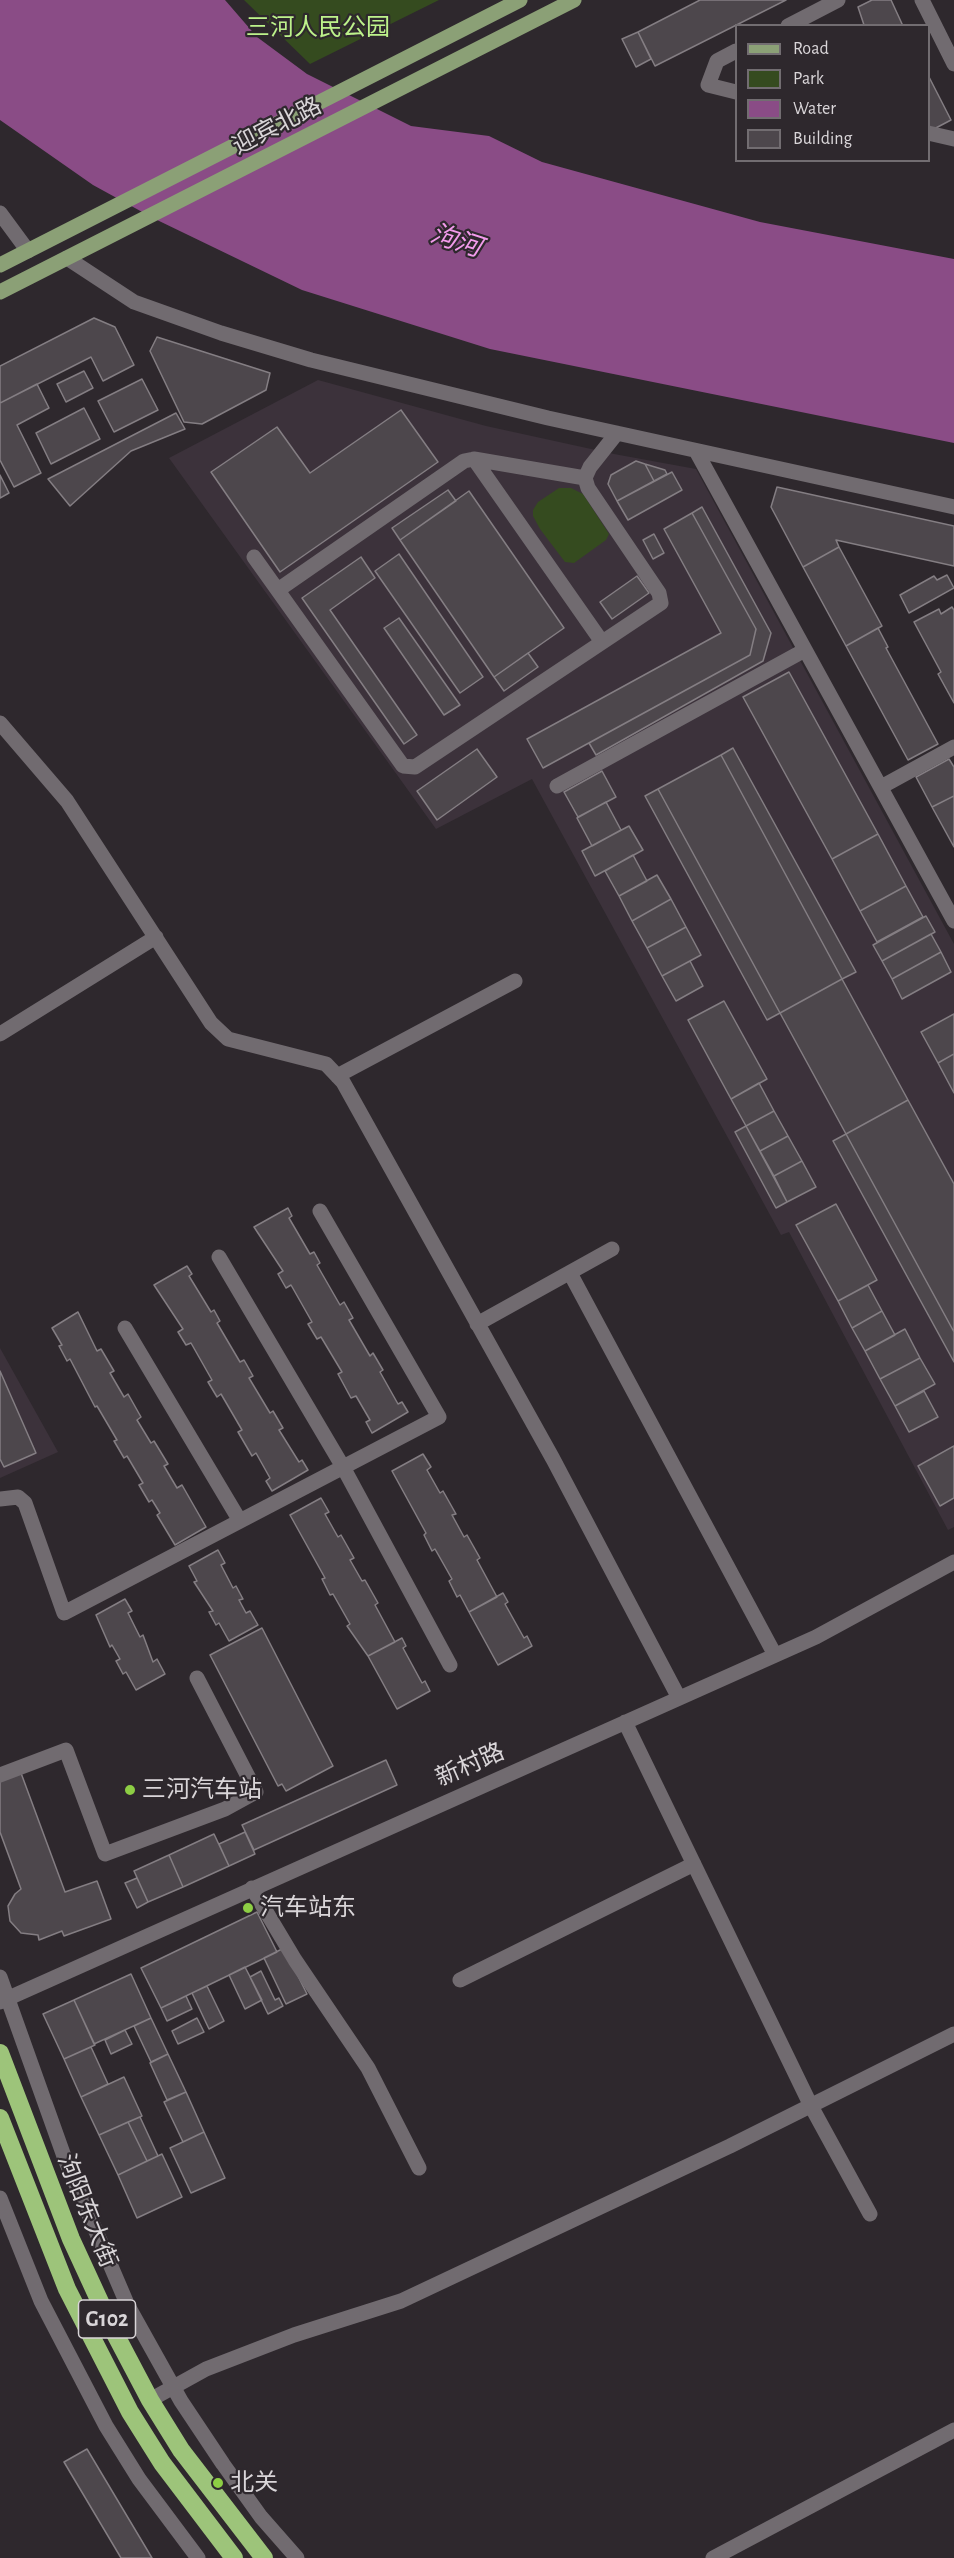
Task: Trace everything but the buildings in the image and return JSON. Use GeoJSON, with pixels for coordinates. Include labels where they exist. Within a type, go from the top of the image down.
{"type":"FeatureCollection","features":[{"type":"Feature","properties":{"kind":"highway","name":"泃阳东大街"},"geometry":{"type":"LineString","coordinates":[[0,2053],[70,2239],[112,2328],[150,2400],[181,2450],[264,2558]]}},
{"type":"Feature","properties":{"kind":"highway","name":"泃阳东大街"},"geometry":{"type":"LineString","coordinates":[[0,2118],[67,2289],[130,2412],[162,2463],[234,2558]]}},
{"type":"Feature","properties":{"kind":"main road","name":"迎宾北路"},"geometry":{"type":"LineString","coordinates":[[0,265],[520,0]]}},
{"type":"Feature","properties":{"kind":"main road","name":"迎宾北路"},"geometry":{"type":"LineString","coordinates":[[0,292],[574,0]]}},
{"type":"Feature","properties":{"kind":"street"},"geometry":{"type":"LineString","coordinates":[[792,24],[838,0]]}},
{"type":"Feature","properties":{"kind":"street"},"geometry":{"type":"LineString","coordinates":[[922,0],[954,64]]}},
{"type":"Feature","properties":{"kind":"street"},"geometry":{"type":"LineString","coordinates":[[735,52],[717,61],[708,85],[735,92]]}},
{"type":"Feature","properties":{"kind":"street"},"geometry":{"type":"LineString","coordinates":[[930,133],[954,139]]}},
{"type":"Feature","properties":{"kind":"street"},"geometry":{"type":"LineString","coordinates":[[0,213],[28,251]]}},
{"type":"Feature","properties":{"kind":"street"},"geometry":{"type":"LineString","coordinates":[[67,258],[134,302],[222,333],[311,360],[617,433],[954,507]]}},
{"type":"Feature","properties":{"kind":"street"},"geometry":{"type":"LineString","coordinates":[[254,557],[403,766],[415,767],[661,603],[659,593],[588,488],[585,478],[590,467],[617,433]]}},
{"type":"Feature","properties":{"kind":"street"},"geometry":{"type":"LineString","coordinates":[[696,451],[954,921]]}},
{"type":"Feature","properties":{"kind":"street"},"geometry":{"type":"LineString","coordinates":[[278,590],[464,461],[474,459],[585,478]]}},
{"type":"Feature","properties":{"kind":"street"},"geometry":{"type":"LineString","coordinates":[[474,459],[602,642]]}},
{"type":"Feature","properties":{"kind":"street"},"geometry":{"type":"LineString","coordinates":[[557,786],[805,650]]}},
{"type":"Feature","properties":{"kind":"street"},"geometry":{"type":"LineString","coordinates":[[0,723],[67,801],[211,1023],[228,1039],[326,1064],[337,1076],[553,1459],[679,1698]]}},
{"type":"Feature","properties":{"kind":"street"},"geometry":{"type":"LineString","coordinates":[[881,787],[954,747]]}},
{"type":"Feature","properties":{"kind":"street"},"geometry":{"type":"LineString","coordinates":[[0,1034],[156,937]]}},
{"type":"Feature","properties":{"kind":"street"},"geometry":{"type":"LineString","coordinates":[[337,1076],[515,981]]}},
{"type":"Feature","properties":{"kind":"street"},"geometry":{"type":"LineString","coordinates":[[0,1499],[18,1497],[25,1503],[64,1613],[439,1417],[320,1211]]}},
{"type":"Feature","properties":{"kind":"street"},"geometry":{"type":"LineString","coordinates":[[477,1324],[612,1250]]}},
{"type":"Feature","properties":{"kind":"street"},"geometry":{"type":"LineString","coordinates":[[219,1257],[343,1467],[450,1665]]}},
{"type":"Feature","properties":{"kind":"street"},"geometry":{"type":"LineString","coordinates":[[570,1273],[775,1655]]}},
{"type":"Feature","properties":{"kind":"street"},"geometry":{"type":"LineString","coordinates":[[125,1328],[240,1521]]}},
{"type":"Feature","properties":{"kind":"street","name":"新村路"},"geometry":{"type":"LineString","coordinates":[[4,2000],[816,1637],[954,1562]]}},
{"type":"Feature","properties":{"kind":"street"},"geometry":{"type":"LineString","coordinates":[[0,1774],[66,1750],[105,1854],[225,1809],[256,1792],[197,1678]]}},
{"type":"Feature","properties":{"kind":"street"},"geometry":{"type":"LineString","coordinates":[[625,1722],[811,2106],[870,2214]]}},
{"type":"Feature","properties":{"kind":"street"},"geometry":{"type":"LineString","coordinates":[[460,1980],[694,1864]]}},
{"type":"Feature","properties":{"kind":"street"},"geometry":{"type":"LineString","coordinates":[[252,1888],[295,1960],[368,2068],[419,2168]]}},
{"type":"Feature","properties":{"kind":"street"},"geometry":{"type":"LineString","coordinates":[[0,1977],[4,2000],[65,2159],[128,2306],[173,2387],[261,2517],[297,2558]]}},
{"type":"Feature","properties":{"kind":"street"},"geometry":{"type":"LineString","coordinates":[[150,2400],[206,2368],[401,2301],[811,2106],[954,2034]]}},
{"type":"Feature","properties":{"kind":"street"},"geometry":{"type":"LineString","coordinates":[[0,2198],[41,2301],[106,2426],[138,2479],[198,2558]]}},
{"type":"Feature","properties":{"kind":"street"},"geometry":{"type":"LineString","coordinates":[[713,2558],[954,2430]]}},
{"type":"Feature","properties":{"kind":"shaded area"},"geometry":{"type":"Polygon","coordinates":[[[318,380],[486,426],[696,469],[954,944],[954,1527],[948,1530],[789,1232],[781,1235],[532,779],[436,829],[169,458],[318,380]]]}},
{"type":"Feature","properties":{"kind":"shaded area"},"geometry":{"type":"Polygon","coordinates":[[[0,1348],[58,1452],[0,1478],[0,1348]]]}},
{"type":"Feature","properties":{"kind":"green space","name":"三河人民公园"},"geometry":{"type":"Polygon","coordinates":[[[244,0],[439,0],[310,64],[244,0]]]}},
{"type":"Feature","properties":{"kind":"green space"},"geometry":{"type":"Polygon","coordinates":[[[559,488],[571,488],[583,494],[609,534],[606,540],[574,563],[565,562],[533,516],[533,510],[538,502],[559,488]]]}},
{"type":"Feature","properties":{"kind":"water","name":"泃河"},"geometry":{"type":"Polygon","coordinates":[[[0,0],[225,0],[257,37],[307,74],[411,126],[489,136],[542,162],[760,222],[954,259],[954,443],[490,349],[302,290],[155,219],[93,185],[0,120],[0,0]]]}},
{"type":"Feature","properties":{"kind":"place","name":"三河汽车站"},"geometry":{"type":"Point","coordinates":[130,1790]}},
{"type":"Feature","properties":{"kind":"place","name":"汽车站东"},"geometry":{"type":"Point","coordinates":[248,1908]}},
{"type":"Feature","properties":{"kind":"place","name":"北关"},"geometry":{"type":"Point","coordinates":[218,2483]}}]}
